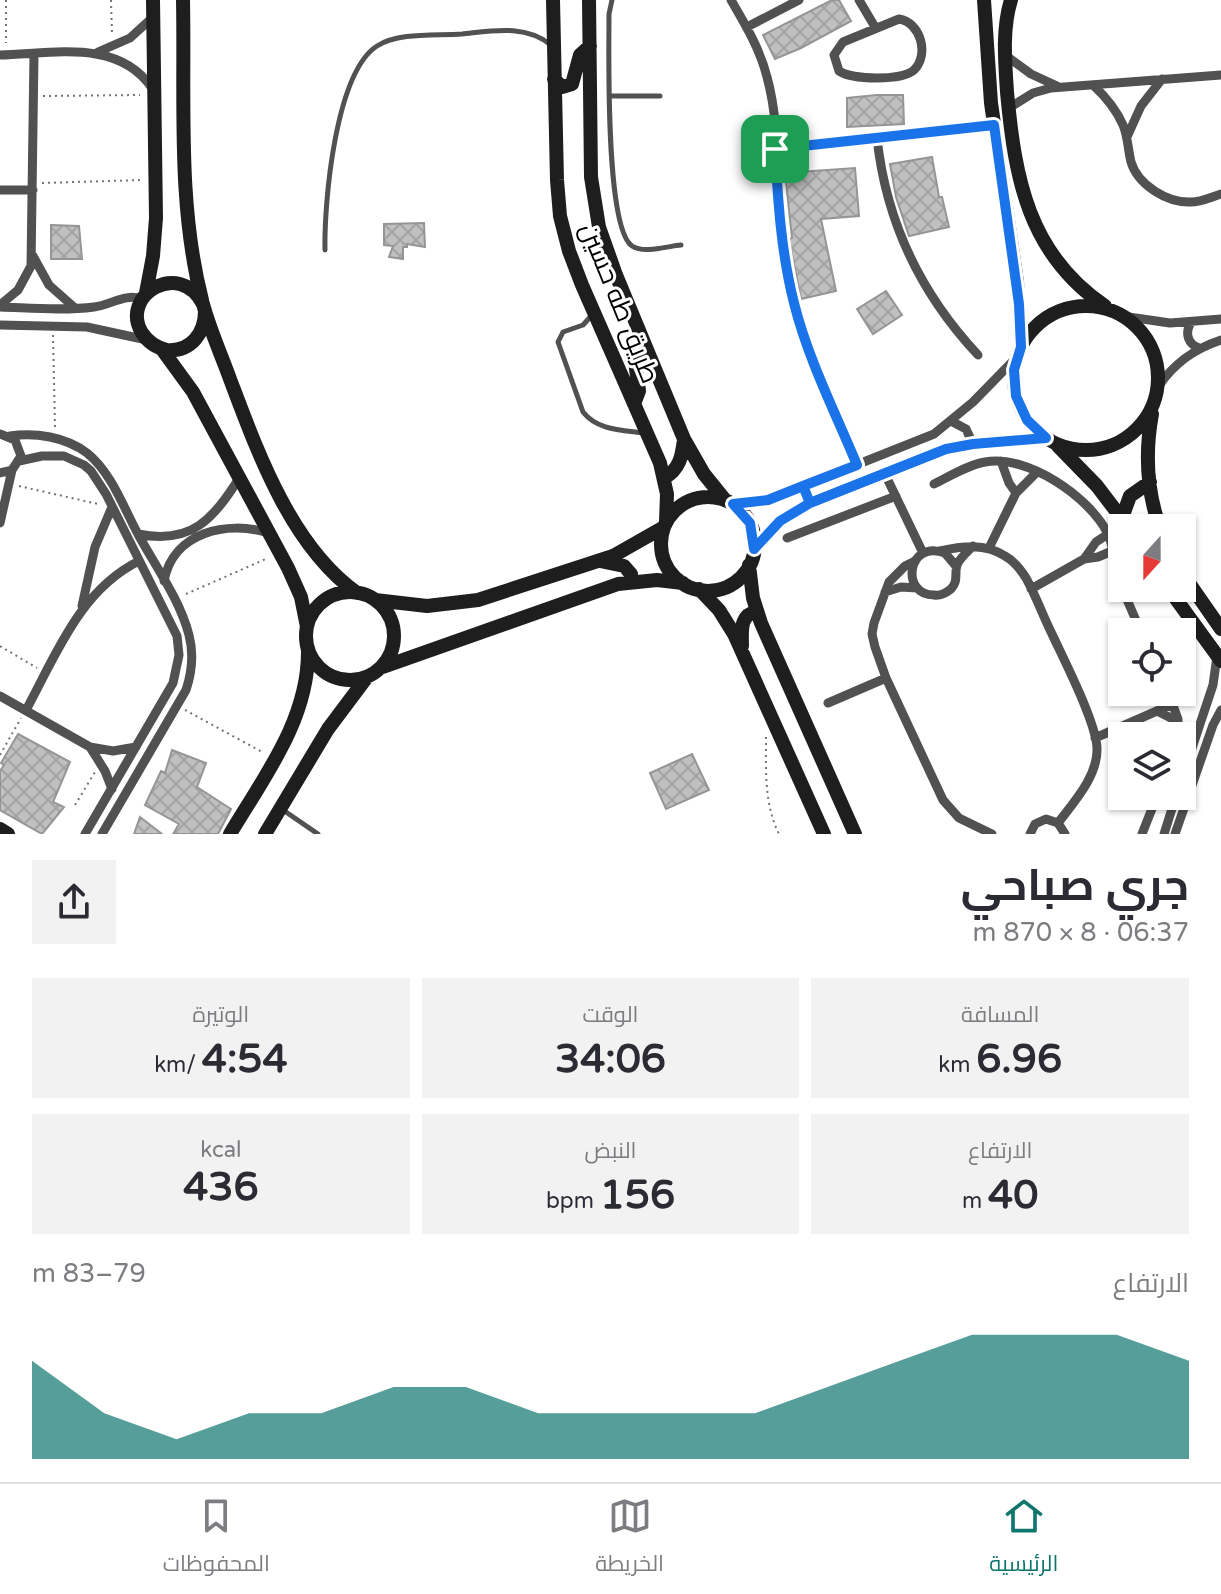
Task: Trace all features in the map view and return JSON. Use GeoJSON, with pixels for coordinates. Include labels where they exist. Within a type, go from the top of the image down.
{"type":"FeatureCollection","features":[{"type":"Feature","properties":{"kind":"street"},"geometry":{"type":"LineString","coordinates":[[153,0],[155,237],[138,321],[193,392],[240,477],[301,597],[307,627],[307,678],[300,707],[276,759],[230,834]]}},
{"type":"Feature","properties":{"kind":"street"},"geometry":{"type":"LineString","coordinates":[[183,0],[187,216],[204,308],[251,431],[294,521],[321,561],[339,580],[357,593],[375,600],[427,606],[478,600],[599,561],[639,543],[665,525],[676,509],[691,500],[708,497],[729,502],[768,500],[934,434],[951,421],[1019,352],[1041,322],[1060,311],[1091,306],[1154,322],[1190,324],[1221,319]]}},
{"type":"Feature","properties":{"kind":"street","name":"طريق طه حسين"},"geometry":{"type":"LineString","coordinates":[[553,0],[560,216],[569,251],[664,478],[667,494],[665,525]]}},
{"type":"Feature","properties":{"kind":"street","name":"طريق طه حسين"},"geometry":{"type":"LineString","coordinates":[[589,0],[591,177],[607,252],[684,439],[704,474],[729,502]]}},
{"type":"Feature","properties":{"kind":"street"},"geometry":{"type":"LineString","coordinates":[[731,0],[747,27],[767,76],[772,102],[780,228],[794,305],[808,350],[857,465]]}},
{"type":"Feature","properties":{"kind":"street"},"geometry":{"type":"LineString","coordinates":[[859,0],[875,27]]}},
{"type":"Feature","properties":{"kind":"street"},"geometry":{"type":"LineString","coordinates":[[984,0],[994,125],[1015,261],[1019,352],[1014,370],[1016,396],[1027,420],[1084,471],[1118,514]]}},
{"type":"Feature","properties":{"kind":"street"},"geometry":{"type":"LineString","coordinates":[[1011,0],[1005,27],[1005,55],[1009,108],[1025,204],[1049,251],[1066,272],[1084,290],[1138,329],[1151,346],[1157,366],[1158,387],[1147,454],[1157,514]]}},
{"type":"Feature","properties":{"kind":"street"},"geometry":{"type":"LineString","coordinates":[[747,27],[794,1]]}},
{"type":"Feature","properties":{"kind":"street"},"geometry":{"type":"LineString","coordinates":[[95,53],[138,32],[153,17]]}},
{"type":"Feature","properties":{"kind":"street"},"geometry":{"type":"LineString","coordinates":[[899,19],[912,23],[916,28],[921,54],[913,71],[901,76],[854,78],[839,71],[835,64],[837,47],[875,27],[899,19]]}},
{"type":"Feature","properties":{"kind":"street"},"geometry":{"type":"LineString","coordinates":[[554,79],[562,87],[572,84],[580,55],[590,46]]}},
{"type":"Feature","properties":{"kind":"street"},"geometry":{"type":"LineString","coordinates":[[3,55],[95,53],[118,58],[129,64],[154,92]]}},
{"type":"Feature","properties":{"kind":"street"},"geometry":{"type":"LineString","coordinates":[[0,306],[23,283],[31,266],[34,54]]}},
{"type":"Feature","properties":{"kind":"street"},"geometry":{"type":"LineString","coordinates":[[1005,55],[1031,74],[1060,87]]}},
{"type":"Feature","properties":{"kind":"street"},"geometry":{"type":"LineString","coordinates":[[1009,108],[1033,93],[1060,87],[1221,75]]}},
{"type":"Feature","properties":{"kind":"street"},"geometry":{"type":"LineString","coordinates":[[1127,137],[1141,106],[1162,79]]}},
{"type":"Feature","properties":{"kind":"street"},"geometry":{"type":"LineString","coordinates":[[1093,85],[1114,108],[1127,137],[1132,165],[1142,180],[1174,200],[1193,203],[1221,194]]}},
{"type":"Feature","properties":{"kind":"street"},"geometry":{"type":"LineString","coordinates":[[775,149],[994,125]]}},
{"type":"Feature","properties":{"kind":"street"},"geometry":{"type":"LineString","coordinates":[[877,138],[889,203],[908,255],[935,304],[978,355]]}},
{"type":"Feature","properties":{"kind":"street"},"geometry":{"type":"LineString","coordinates":[[0,190],[33,187]]}},
{"type":"Feature","properties":{"kind":"street"},"geometry":{"type":"LineString","coordinates":[[32,254],[49,285],[75,308]]}},
{"type":"Feature","properties":{"kind":"street"},"geometry":{"type":"LineString","coordinates":[[0,306],[101,306],[127,297],[144,296],[159,285],[181,284],[194,292],[204,308],[204,326],[190,344],[176,350],[102,329],[0,325]]}},
{"type":"Feature","properties":{"kind":"street"},"geometry":{"type":"LineString","coordinates":[[1190,324],[1187,332],[1189,340],[1199,348]]}},
{"type":"Feature","properties":{"kind":"street"},"geometry":{"type":"LineString","coordinates":[[1158,387],[1177,364],[1199,348],[1221,340]]}},
{"type":"Feature","properties":{"kind":"street"},"geometry":{"type":"LineString","coordinates":[[634,404],[639,391],[635,361],[641,356],[651,360]]}},
{"type":"Feature","properties":{"kind":"street"},"geometry":{"type":"LineString","coordinates":[[308,650],[317,666],[332,676],[349,681],[606,588],[657,580],[683,583],[699,589],[724,587],[739,579],[749,565],[754,549],[780,521],[810,503],[946,449],[973,444],[1051,441],[1075,449],[1107,447],[1134,432],[1153,407]]}},
{"type":"Feature","properties":{"kind":"street"},"geometry":{"type":"LineString","coordinates":[[951,421],[966,429],[973,444]]}},
{"type":"Feature","properties":{"kind":"street"},"geometry":{"type":"LineString","coordinates":[[5,435],[55,439],[79,448],[93,459],[109,480],[174,599],[189,637],[191,669],[186,690],[102,834]]}},
{"type":"Feature","properties":{"kind":"street"},"geometry":{"type":"LineString","coordinates":[[0,523],[12,470],[19,461],[21,450],[5,435]]}},
{"type":"Feature","properties":{"kind":"street"},"geometry":{"type":"LineString","coordinates":[[664,478],[680,463],[684,439]]}},
{"type":"Feature","properties":{"kind":"street"},"geometry":{"type":"LineString","coordinates":[[19,461],[53,455],[75,460],[97,478],[174,626],[179,646],[178,665],[169,692],[85,834]]}},
{"type":"Feature","properties":{"kind":"street"},"geometry":{"type":"LineString","coordinates":[[1001,461],[1016,493]]}},
{"type":"Feature","properties":{"kind":"street"},"geometry":{"type":"LineString","coordinates":[[934,484],[982,462],[1001,461],[1037,472],[1074,495],[1108,534],[1091,547],[1084,559]]}},
{"type":"Feature","properties":{"kind":"street"},"geometry":{"type":"LineString","coordinates":[[0,473],[12,470]]}},
{"type":"Feature","properties":{"kind":"street"},"geometry":{"type":"LineString","coordinates":[[989,548],[1016,493],[1037,472]]}},
{"type":"Feature","properties":{"kind":"street"},"geometry":{"type":"LineString","coordinates":[[885,474],[923,553]]}},
{"type":"Feature","properties":{"kind":"street"},"geometry":{"type":"LineString","coordinates":[[164,581],[173,557],[215,514],[240,477]]}},
{"type":"Feature","properties":{"kind":"street"},"geometry":{"type":"LineString","coordinates":[[1127,514],[1130,496],[1150,482]]}},
{"type":"Feature","properties":{"kind":"street"},"geometry":{"type":"LineString","coordinates":[[803,486],[810,503]]}},
{"type":"Feature","properties":{"kind":"street"},"geometry":{"type":"LineString","coordinates":[[787,538],[896,496]]}},
{"type":"Feature","properties":{"kind":"street"},"geometry":{"type":"LineString","coordinates":[[729,502],[750,523],[754,549]]}},
{"type":"Feature","properties":{"kind":"street"},"geometry":{"type":"LineString","coordinates":[[82,609],[89,567],[112,507]]}},
{"type":"Feature","properties":{"kind":"street"},"geometry":{"type":"LineString","coordinates":[[665,525],[662,554],[670,571],[683,583]]}},
{"type":"Feature","properties":{"kind":"street"},"geometry":{"type":"LineString","coordinates":[[138,534],[169,536],[232,528],[269,533]]}},
{"type":"Feature","properties":{"kind":"street"},"geometry":{"type":"LineString","coordinates":[[956,566],[973,546]]}},
{"type":"Feature","properties":{"kind":"street"},"geometry":{"type":"LineString","coordinates":[[992,834],[979,832],[959,818],[943,800],[886,678],[872,634],[877,610],[896,573],[923,553],[973,546],[989,548],[1017,565],[1031,589],[1095,738],[1096,757],[1090,776],[1058,823]]}},
{"type":"Feature","properties":{"kind":"street"},"geometry":{"type":"LineString","coordinates":[[885,592],[901,587],[917,588],[932,595],[943,594],[955,582],[956,566],[950,556],[940,551]]}},
{"type":"Feature","properties":{"kind":"street"},"geometry":{"type":"LineString","coordinates":[[1031,589],[1084,559],[1108,553]]}},
{"type":"Feature","properties":{"kind":"street"},"geometry":{"type":"LineString","coordinates":[[26,710],[82,609],[112,577],[139,561]]}},
{"type":"Feature","properties":{"kind":"street"},"geometry":{"type":"LineString","coordinates":[[599,561],[624,566],[631,574],[631,582]]}},
{"type":"Feature","properties":{"kind":"street"},"geometry":{"type":"LineString","coordinates":[[915,561],[912,577],[917,588]]}},
{"type":"Feature","properties":{"kind":"street"},"geometry":{"type":"LineString","coordinates":[[749,565],[757,611],[855,834]]}},
{"type":"Feature","properties":{"kind":"street"},"geometry":{"type":"LineString","coordinates":[[699,589],[727,622],[742,651],[824,834]]}},
{"type":"Feature","properties":{"kind":"street"},"geometry":{"type":"LineString","coordinates":[[307,627],[315,610],[329,597],[357,593]]}},
{"type":"Feature","properties":{"kind":"street"},"geometry":{"type":"LineString","coordinates":[[1196,593],[1220,627],[1203,638]]}},
{"type":"Feature","properties":{"kind":"street"},"geometry":{"type":"LineString","coordinates":[[375,600],[388,614],[394,632],[392,650],[383,667]]}},
{"type":"Feature","properties":{"kind":"street"},"geometry":{"type":"LineString","coordinates":[[1178,602],[1219,659],[1196,736]]}},
{"type":"Feature","properties":{"kind":"street"},"geometry":{"type":"LineString","coordinates":[[742,651],[743,620],[757,611]]}},
{"type":"Feature","properties":{"kind":"street"},"geometry":{"type":"LineString","coordinates":[[178,665],[191,669]]}},
{"type":"Feature","properties":{"kind":"street"},"geometry":{"type":"LineString","coordinates":[[268,833],[328,729],[367,677]]}},
{"type":"Feature","properties":{"kind":"street"},"geometry":{"type":"LineString","coordinates":[[828,703],[886,678]]}},
{"type":"Feature","properties":{"kind":"street"},"geometry":{"type":"LineString","coordinates":[[0,696],[90,747],[113,751],[136,747]]}},
{"type":"Feature","properties":{"kind":"street"},"geometry":{"type":"LineString","coordinates":[[1095,738],[1168,706]]}},
{"type":"Feature","properties":{"kind":"street"},"geometry":{"type":"LineString","coordinates":[[1174,706],[1178,719]]}},
{"type":"Feature","properties":{"kind":"street"},"geometry":{"type":"LineString","coordinates":[[1175,834],[1221,710]]}},
{"type":"Feature","properties":{"kind":"street"},"geometry":{"type":"LineString","coordinates":[[1157,711],[1178,719]]}},
{"type":"Feature","properties":{"kind":"street"},"geometry":{"type":"LineString","coordinates":[[90,747],[112,789]]}},
{"type":"Feature","properties":{"kind":"street"},"geometry":{"type":"LineString","coordinates":[[255,793],[280,808]]}},
{"type":"Feature","properties":{"kind":"street"},"geometry":{"type":"LineString","coordinates":[[1142,834],[1151,810]]}},
{"type":"Feature","properties":{"kind":"street"},"geometry":{"type":"LineString","coordinates":[[1164,834],[1172,810]]}},
{"type":"Feature","properties":{"kind":"street"},"geometry":{"type":"LineString","coordinates":[[1030,834],[1035,824],[1050,819],[1058,823],[1065,834]]}},
{"type":"Feature","properties":{"kind":"street"},"geometry":{"type":"LineString","coordinates":[[0,829],[8,834]]}},
{"type":"Feature","properties":{"kind":"lane"},"geometry":{"type":"LineString","coordinates":[[612,0],[609,14],[613,177],[626,239],[640,249],[681,245]]}},
{"type":"Feature","properties":{"kind":"lane"},"geometry":{"type":"LineString","coordinates":[[325,250],[327,187],[334,145],[352,85],[365,57],[372,50],[398,39],[509,30],[538,36],[554,48]]}},
{"type":"Feature","properties":{"kind":"lane"},"geometry":{"type":"LineString","coordinates":[[610,96],[660,96]]}},
{"type":"Feature","properties":{"kind":"lane"},"geometry":{"type":"LineString","coordinates":[[593,310],[586,322],[563,332],[558,342],[583,412],[591,421],[602,426],[648,434]]}},
{"type":"Feature","properties":{"kind":"lane"},"geometry":{"type":"LineString","coordinates":[[280,808],[318,834]]}},
{"type":"Feature","properties":{"kind":"path"},"geometry":{"type":"LineString","coordinates":[[3,55],[6,0]]}},
{"type":"Feature","properties":{"kind":"path"},"geometry":{"type":"LineString","coordinates":[[111,0],[112,47]]}},
{"type":"Feature","properties":{"kind":"path"},"geometry":{"type":"LineString","coordinates":[[33,96],[154,92]]}},
{"type":"Feature","properties":{"kind":"path"},"geometry":{"type":"LineString","coordinates":[[33,187],[155,180]]}},
{"type":"Feature","properties":{"kind":"path"},"geometry":{"type":"LineString","coordinates":[[53,325],[55,439]]}},
{"type":"Feature","properties":{"kind":"path"},"geometry":{"type":"LineString","coordinates":[[10,484],[112,507]]}},
{"type":"Feature","properties":{"kind":"path"},"geometry":{"type":"LineString","coordinates":[[174,599],[280,553]]}},
{"type":"Feature","properties":{"kind":"path"},"geometry":{"type":"LineString","coordinates":[[0,646],[46,673]]}},
{"type":"Feature","properties":{"kind":"path"},"geometry":{"type":"LineString","coordinates":[[178,705],[276,759]]}},
{"type":"Feature","properties":{"kind":"path"},"geometry":{"type":"LineString","coordinates":[[0,755],[26,710]]}},
{"type":"Feature","properties":{"kind":"path"},"geometry":{"type":"LineString","coordinates":[[766,734],[770,810],[779,834]]}},
{"type":"Feature","properties":{"kind":"path"},"geometry":{"type":"LineString","coordinates":[[75,805],[100,762]]}},
{"type":"Feature","properties":{"kind":"building"},"geometry":{"type":"Polygon","coordinates":[[[832,0],[839,0],[851,21],[775,59],[763,35],[832,0]]]}},
{"type":"Feature","properties":{"kind":"building"},"geometry":{"type":"Polygon","coordinates":[[[903,95],[904,124],[847,127],[847,98],[903,95]]]}},
{"type":"Feature","properties":{"kind":"building"},"geometry":{"type":"Polygon","coordinates":[[[932,157],[939,197],[942,197],[949,227],[909,236],[896,197],[890,164],[932,157]]]}},
{"type":"Feature","properties":{"kind":"building"},"geometry":{"type":"Polygon","coordinates":[[[855,168],[859,216],[821,219],[836,291],[801,299],[789,239],[792,238],[785,173],[855,168]]]}},
{"type":"Feature","properties":{"kind":"building"},"geometry":{"type":"Polygon","coordinates":[[[424,223],[425,247],[407,244],[403,247],[403,259],[389,257],[393,246],[384,245],[384,224],[424,223]]]}},
{"type":"Feature","properties":{"kind":"building"},"geometry":{"type":"Polygon","coordinates":[[[51,225],[79,226],[82,259],[51,259],[51,225]]]}},
{"type":"Feature","properties":{"kind":"building"},"geometry":{"type":"Polygon","coordinates":[[[886,291],[902,315],[873,334],[857,309],[886,291]]]}},
{"type":"Feature","properties":{"kind":"building"},"geometry":{"type":"Polygon","coordinates":[[[18,734],[70,762],[53,802],[64,807],[42,834],[0,810],[0,771],[4,765],[1,763],[18,734]]]}},
{"type":"Feature","properties":{"kind":"building"},"geometry":{"type":"Polygon","coordinates":[[[172,750],[206,763],[197,787],[231,809],[218,834],[173,834],[179,824],[145,805],[161,771],[165,773],[172,750]]]}},
{"type":"Feature","properties":{"kind":"building"},"geometry":{"type":"Polygon","coordinates":[[[692,754],[709,790],[666,809],[650,773],[692,754]]]}},
{"type":"Feature","properties":{"kind":"building"},"geometry":{"type":"Polygon","coordinates":[[[140,817],[162,834],[134,834],[140,817]]]}},
{"type":"Feature","properties":{"kind":"route"},"geometry":{"type":"LineString","coordinates":[[775,149],[778,212],[794,305],[808,350],[857,465],[803,486],[810,503],[770,529],[754,549],[750,523],[733,504],[757,503],[803,486],[810,503],[946,449],[1046,438],[1027,420],[1016,396],[1014,370],[1021,347],[1019,304],[994,125],[775,149]]}}]}
